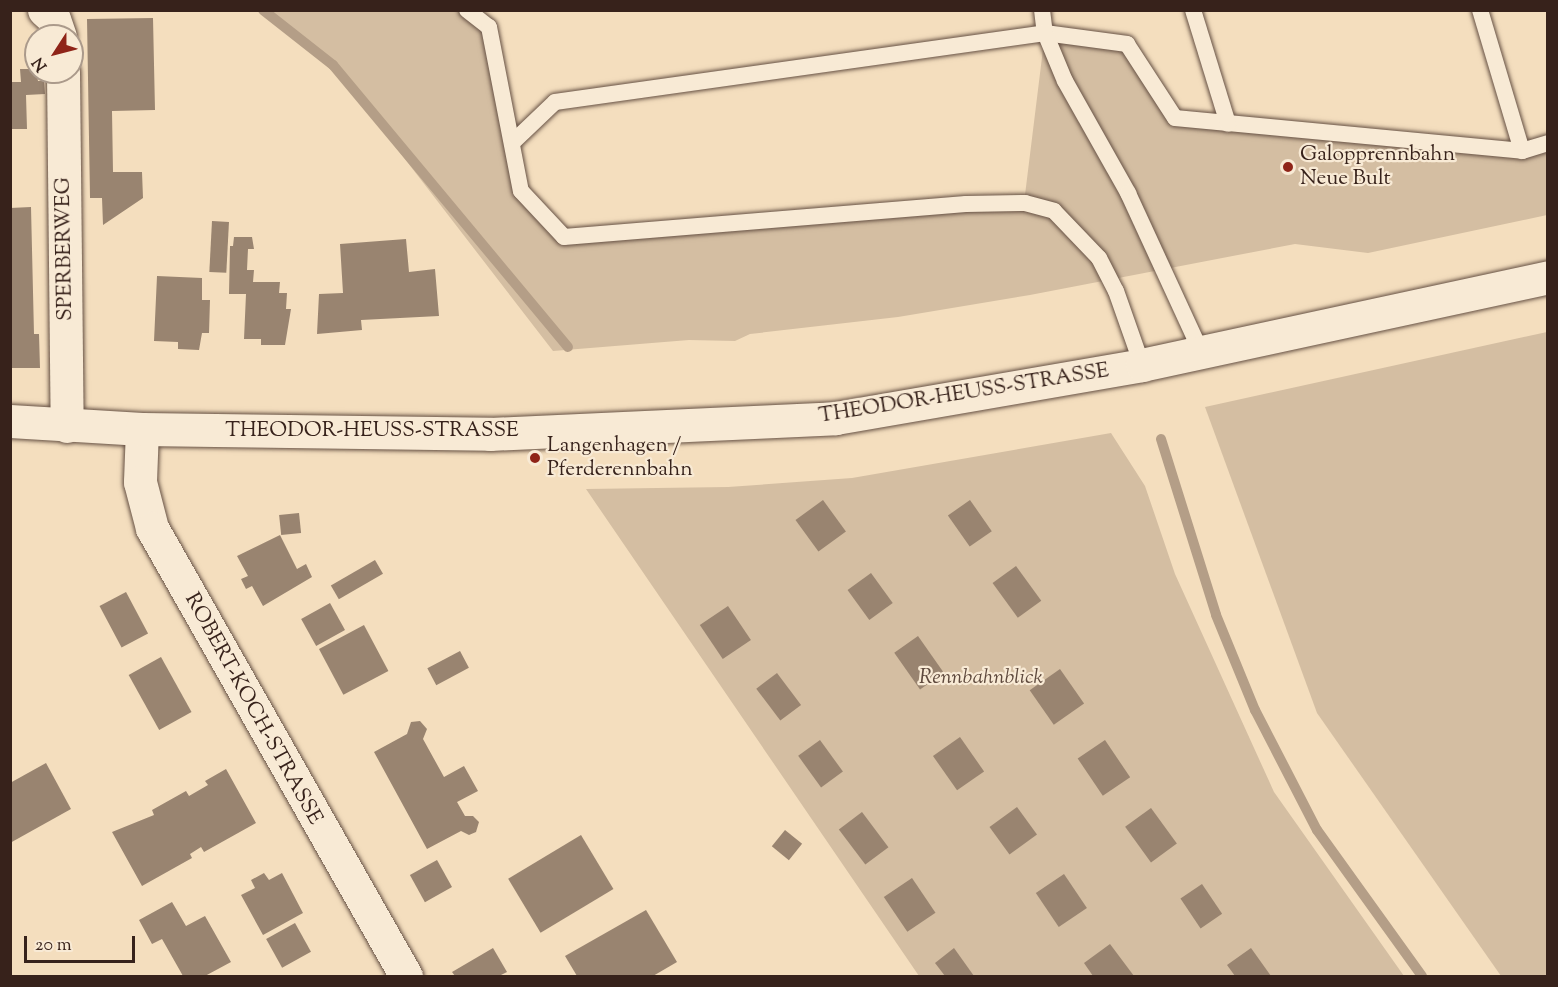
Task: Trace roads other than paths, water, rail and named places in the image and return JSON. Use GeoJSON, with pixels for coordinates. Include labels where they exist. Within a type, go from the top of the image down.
{"type":"FeatureCollection","features":[{"type":"Feature","properties":{"kind":"street"},"geometry":{"type":"LineString","coordinates":[[44,10],[56,24]]}},
{"type":"Feature","properties":{"kind":"street","name":"SPERBERWEG"},"geometry":{"type":"LineString","coordinates":[[63,84],[67,426]]}},
{"type":"Feature","properties":{"kind":"street","name":"THEODOR-HEUSS-STRASSE"},"geometry":{"type":"LineString","coordinates":[[10,421],[142,429],[490,434],[836,418],[1142,365],[1548,277]]}},
{"type":"Feature","properties":{"kind":"street","name":"ROBERT-KOCH-STRASSE"},"geometry":{"type":"LineString","coordinates":[[142,429],[140,482],[152,528],[406,976]]}},
{"type":"Feature","properties":{"kind":"lane"},"geometry":{"type":"LineString","coordinates":[[467,10],[489,27],[521,191],[564,237],[966,204],[1025,203],[1054,211],[1098,258],[1116,291],[1142,365]]}},
{"type":"Feature","properties":{"kind":"lane"},"geometry":{"type":"LineString","coordinates":[[1042,10],[1045,33],[1065,81],[1128,193],[1202,352]]}},
{"type":"Feature","properties":{"kind":"lane"},"geometry":{"type":"LineString","coordinates":[[1193,10],[1228,124]]}},
{"type":"Feature","properties":{"kind":"lane"},"geometry":{"type":"LineString","coordinates":[[1479,10],[1522,151]]}},
{"type":"Feature","properties":{"kind":"lane"},"geometry":{"type":"LineString","coordinates":[[512,143],[555,102],[1045,33],[1127,44],[1175,118],[1522,151],[1548,143]]}},
{"type":"Feature","properties":{"kind":"waterway"},"geometry":{"type":"LineString","coordinates":[[263,10],[333,65],[568,347]]}},
{"type":"Feature","properties":{"kind":"waterway"},"geometry":{"type":"LineString","coordinates":[[1161,439],[1216,615],[1255,710],[1317,830],[1422,976]]}},
{"type":"Feature","properties":{"kind":"place","name":"Galopprennbahn Neue Bult"},"geometry":{"type":"Point","coordinates":[1288,167]}},
{"type":"Feature","properties":{"kind":"place","name":"Langenhagen / Pferderennbahn"},"geometry":{"type":"Point","coordinates":[535,458]}},
{"type":"Feature","properties":{"kind":"park label","name":"Rennbahnblick"},"geometry":{"type":"Point","coordinates":[981,678]}}]}
